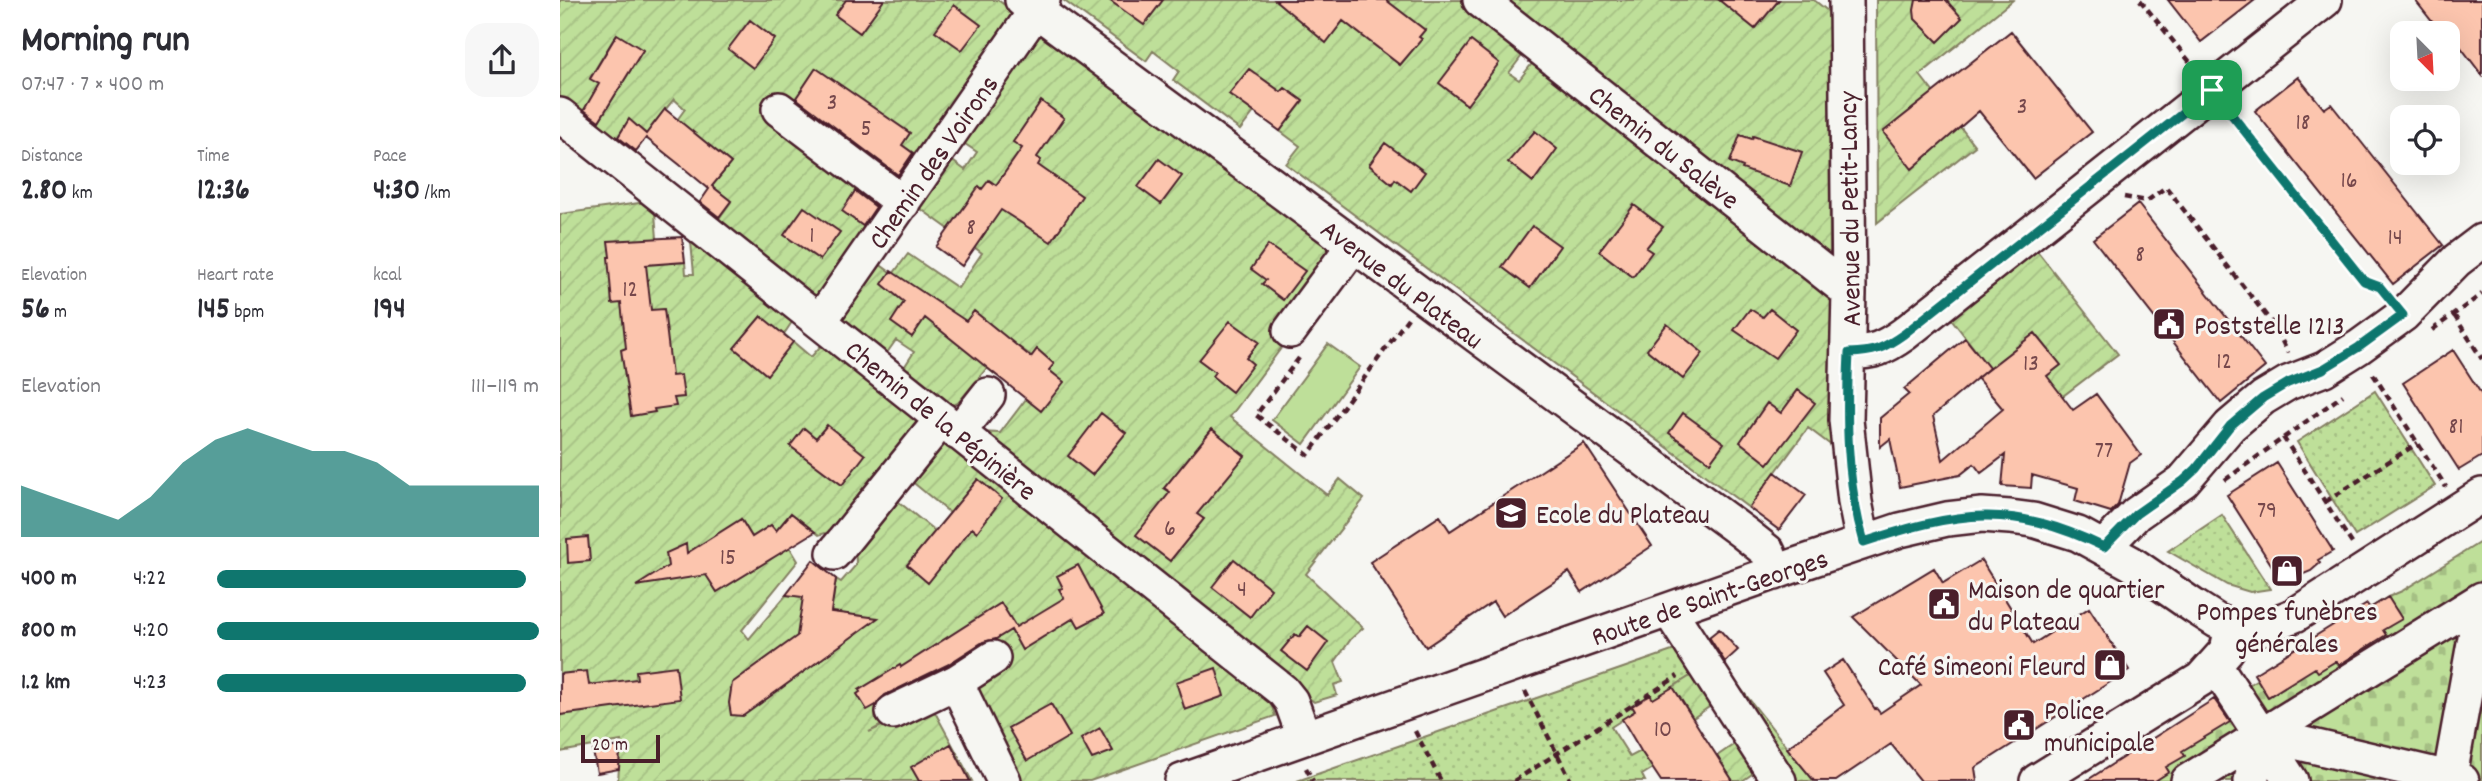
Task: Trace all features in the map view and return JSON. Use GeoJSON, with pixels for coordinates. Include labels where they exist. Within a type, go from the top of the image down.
{"type":"FeatureCollection","features":[{"type":"Feature","properties":{"kind":"street","name":"Chemin du Salève"},"geometry":{"type":"LineString","coordinates":[[1480,0],[1849,292]]}},
{"type":"Feature","properties":{"kind":"street","name":"Avenue du Petit-Lancy"},"geometry":{"type":"LineString","coordinates":[[1846,0],[1849,292],[1846,420],[1857,521],[1864,542]]}},
{"type":"Feature","properties":{"kind":"street"},"geometry":{"type":"LineString","coordinates":[[1849,353],[1875,352],[1886,347],[2325,0]]}},
{"type":"Feature","properties":{"kind":"street","name":"Chemin des Voirons"},"geometry":{"type":"LineString","coordinates":[[821,321],[903,203],[1034,3]]}},
{"type":"Feature","properties":{"kind":"street","name":"Avenue du Plateau"},"geometry":{"type":"LineString","coordinates":[[1034,3],[1353,246],[1407,312],[1768,552],[1775,573]]}},
{"type":"Feature","properties":{"kind":"street"},"geometry":{"type":"LineString","coordinates":[[779,109],[903,203]]}},
{"type":"Feature","properties":{"kind":"street","name":"Chemin de la Pépinière"},"geometry":{"type":"LineString","coordinates":[[560,115],[1283,691],[1291,701],[1304,749]]}},
{"type":"Feature","properties":{"kind":"street"},"geometry":{"type":"LineString","coordinates":[[2104,547],[2136,514],[2190,475],[2230,426],[2263,398],[2288,383],[2323,369],[2359,347],[2413,326],[2457,260],[2482,241]]}},
{"type":"Feature","properties":{"kind":"street"},"geometry":{"type":"LineString","coordinates":[[1297,340],[1353,246]]}},
{"type":"Feature","properties":{"kind":"street"},"geometry":{"type":"LineString","coordinates":[[834,553],[950,426],[988,395]]}},
{"type":"Feature","properties":{"kind":"street","name":"Route de Saint-Georges"},"geometry":{"type":"LineString","coordinates":[[1182,781],[1304,749],[1669,610],[1926,523],[1982,515],[2034,520],[2078,534],[2131,563],[2217,621],[2246,629],[2263,628],[2295,615],[2482,495]]}},
{"type":"Feature","properties":{"kind":"street"},"geometry":{"type":"LineString","coordinates":[[2261,734],[2453,780],[2482,599]]}},
{"type":"Feature","properties":{"kind":"street"},"geometry":{"type":"LineString","coordinates":[[2188,781],[2482,599]]}},
{"type":"Feature","properties":{"kind":"street"},"geometry":{"type":"LineString","coordinates":[[1669,610],[1779,781]]}},
{"type":"Feature","properties":{"kind":"street"},"geometry":{"type":"LineString","coordinates":[[2037,781],[2182,693],[2215,665],[2227,650],[2232,626]]}},
{"type":"Feature","properties":{"kind":"street"},"geometry":{"type":"LineString","coordinates":[[893,712],[956,682],[993,658]]}},
{"type":"Feature","properties":{"kind":"street"},"geometry":{"type":"LineString","coordinates":[[2215,665],[2291,781]]}},
{"type":"Feature","properties":{"kind":"street"},"geometry":{"type":"LineString","coordinates":[[956,682],[1004,781]]}},
{"type":"Feature","properties":{"kind":"street"},"geometry":{"type":"LineString","coordinates":[[2251,781],[2261,734]]}},
{"type":"Feature","properties":{"kind":"path"},"geometry":{"type":"LineString","coordinates":[[2140,0],[2364,281],[2380,287],[2413,326],[2454,314],[2482,294]]}},
{"type":"Feature","properties":{"kind":"path"},"geometry":{"type":"LineString","coordinates":[[2098,180],[2111,195],[2147,201],[2166,187],[2275,327],[2283,346],[2306,375]]}},
{"type":"Feature","properties":{"kind":"path"},"geometry":{"type":"LineString","coordinates":[[1297,340],[1256,415],[1308,455],[1407,312]]}},
{"type":"Feature","properties":{"kind":"path"},"geometry":{"type":"LineString","coordinates":[[2454,314],[2482,359]]}},
{"type":"Feature","properties":{"kind":"path"},"geometry":{"type":"LineString","coordinates":[[2362,382],[2383,366]]}},
{"type":"Feature","properties":{"kind":"path"},"geometry":{"type":"LineString","coordinates":[[2373,374],[2446,488]]}},
{"type":"Feature","properties":{"kind":"path"},"geometry":{"type":"LineString","coordinates":[[2220,484],[2350,389]]}},
{"type":"Feature","properties":{"kind":"path"},"geometry":{"type":"LineString","coordinates":[[2283,437],[2354,547]]}},
{"type":"Feature","properties":{"kind":"path"},"geometry":{"type":"LineString","coordinates":[[2325,502],[2418,443]]}},
{"type":"Feature","properties":{"kind":"path"},"geometry":{"type":"LineString","coordinates":[[1514,781],[1702,661]]}},
{"type":"Feature","properties":{"kind":"path"},"geometry":{"type":"LineString","coordinates":[[1522,685],[1571,781]]}},
{"type":"Feature","properties":{"kind":"path"},"geometry":{"type":"LineString","coordinates":[[1411,724],[1441,781]]}},
{"type":"Feature","properties":{"kind":"path"},"geometry":{"type":"LineString","coordinates":[[1304,749],[1313,781]]}},
{"type":"Feature","properties":{"kind":"green space"},"geometry":{"type":"Polygon","coordinates":[[[560,0],[998,0],[1015,13],[906,180],[900,175],[915,154],[902,145],[910,133],[816,69],[794,101],[778,91],[764,110],[887,209],[825,295],[811,299],[715,224],[731,202],[712,186],[731,163],[677,120],[685,109],[674,99],[651,127],[648,135],[629,120],[614,143],[594,129],[643,50],[616,35],[590,78],[599,84],[580,117],[560,109],[560,0]]]}},
{"type":"Feature","properties":{"kind":"green space"},"geometry":{"type":"Polygon","coordinates":[[[1063,0],[1467,0],[1463,6],[1524,53],[1509,73],[1519,80],[1538,56],[1831,290],[1832,446],[1808,428],[1749,508],[1286,164],[1300,146],[1280,131],[1303,102],[1285,88],[1281,92],[1249,69],[1229,94],[1254,112],[1240,130],[1173,80],[1179,71],[1153,51],[1146,61],[1063,0]]]}},
{"type":"Feature","properties":{"kind":"green space"},"geometry":{"type":"Polygon","coordinates":[[[1493,0],[1814,0],[1829,12],[1830,267],[1493,0]]]}},
{"type":"Feature","properties":{"kind":"green space"},"geometry":{"type":"Polygon","coordinates":[[[1876,0],[2013,0],[1920,75],[1975,146],[1877,223],[1876,0]]]}},
{"type":"Feature","properties":{"kind":"green space"},"geometry":{"type":"Polygon","coordinates":[[[1035,29],[1340,254],[1293,332],[1230,417],[1327,495],[1340,479],[1364,499],[1306,574],[1363,628],[1351,639],[1335,662],[1343,682],[1334,685],[1337,695],[1314,702],[977,432],[1000,433],[1026,399],[1063,382],[1049,370],[1054,364],[1037,349],[1032,356],[1019,347],[996,375],[987,368],[958,403],[947,407],[901,372],[914,352],[896,340],[884,357],[835,319],[875,261],[893,274],[908,254],[958,288],[982,253],[914,204],[943,164],[954,162],[965,170],[977,152],[959,140],[1035,29]]]}},
{"type":"Feature","properties":{"kind":"green space"},"geometry":{"type":"Polygon","coordinates":[[[654,201],[659,263],[685,262],[686,274],[694,274],[690,231],[796,316],[784,334],[811,357],[827,339],[921,421],[842,528],[819,535],[791,513],[776,531],[771,525],[752,537],[741,519],[709,579],[717,592],[772,558],[786,541],[798,561],[742,630],[749,639],[786,595],[833,600],[836,579],[841,582],[856,565],[855,536],[890,495],[935,531],[950,513],[910,480],[947,439],[1266,688],[1275,716],[1090,781],[1013,781],[964,687],[917,691],[911,684],[875,704],[885,723],[869,732],[930,703],[972,781],[618,781],[621,741],[560,752],[560,214],[654,201]],[[814,609],[797,636],[867,617],[814,609]]]}},
{"type":"Feature","properties":{"kind":"green space"},"geometry":{"type":"Polygon","coordinates":[[[2031,243],[2118,354],[2030,421],[1946,312],[2031,243]]]}},
{"type":"Feature","properties":{"kind":"green space"},"geometry":{"type":"Polygon","coordinates":[[[1328,344],[1360,367],[1304,444],[1272,420],[1328,344]]]}},
{"type":"Feature","properties":{"kind":"green space"},"geometry":{"type":"Polygon","coordinates":[[[2375,391],[2435,486],[2355,536],[2297,442],[2375,391]]]}},
{"type":"Feature","properties":{"kind":"green space"},"geometry":{"type":"Polygon","coordinates":[[[2222,515],[2270,589],[2250,592],[2227,585],[2168,551],[2222,515]]]}},
{"type":"Feature","properties":{"kind":"green space"},"geometry":{"type":"Polygon","coordinates":[[[2482,541],[2482,781],[2096,781],[2388,597],[2482,541]]]}},
{"type":"Feature","properties":{"kind":"green space"},"geometry":{"type":"Polygon","coordinates":[[[1675,650],[1692,675],[1611,727],[1630,757],[1641,751],[1653,768],[1642,775],[1645,781],[1297,781],[1675,650]]]}},
{"type":"Feature","properties":{"kind":"green space"},"geometry":{"type":"Polygon","coordinates":[[[1722,665],[1814,781],[1787,781],[1722,665]]]}},
{"type":"Feature","properties":{"kind":"green space"},"geometry":{"type":"Polygon","coordinates":[[[1692,675],[1712,705],[1693,718],[1673,687],[1692,675]]]}},
{"type":"Feature","properties":{"kind":"green space"},"geometry":{"type":"Polygon","coordinates":[[[1736,743],[1755,772],[1742,781],[1733,781],[1717,756],[1736,743]]]}},
{"type":"Feature","properties":{"kind":"building"},"geometry":{"type":"Polygon","coordinates":[[[846,0],[884,0],[860,33],[835,15],[846,0]]]}},
{"type":"Feature","properties":{"kind":"building"},"geometry":{"type":"Polygon","coordinates":[[[1109,0],[1163,0],[1144,25],[1109,0]]]}},
{"type":"Feature","properties":{"kind":"building"},"geometry":{"type":"Polygon","coordinates":[[[1275,0],[1386,0],[1425,30],[1419,37],[1422,39],[1400,65],[1343,21],[1326,43],[1275,0]]]}},
{"type":"Feature","properties":{"kind":"building"},"geometry":{"type":"Polygon","coordinates":[[[1719,0],[1779,0],[1755,29],[1719,0]]]}},
{"type":"Feature","properties":{"kind":"building"},"geometry":{"type":"Polygon","coordinates":[[[1916,0],[1946,0],[1962,18],[1938,42],[1915,19],[1916,0]]]}},
{"type":"Feature","properties":{"kind":"building"},"geometry":{"type":"Polygon","coordinates":[[[2168,0],[2255,0],[2201,42],[2168,0]]]}},
{"type":"Feature","properties":{"kind":"building"},"geometry":{"type":"Polygon","coordinates":[[[2415,0],[2482,0],[2482,75],[2460,46],[2460,21],[2432,21],[2415,0]]]}},
{"type":"Feature","properties":{"kind":"building"},"geometry":{"type":"Polygon","coordinates":[[[954,5],[981,25],[962,50],[935,31],[954,5]]]}},
{"type":"Feature","properties":{"kind":"building"},"geometry":{"type":"Polygon","coordinates":[[[750,20],[775,39],[753,68],[728,49],[750,20]]]}},
{"type":"Feature","properties":{"kind":"building"},"geometry":{"type":"Polygon","coordinates":[[[2011,31],[2092,132],[2033,178],[1979,111],[1912,169],[1883,132],[2011,31]]]}},
{"type":"Feature","properties":{"kind":"building"},"geometry":{"type":"Polygon","coordinates":[[[617,34],[643,50],[599,121],[584,110],[599,84],[590,79],[617,34]]]}},
{"type":"Feature","properties":{"kind":"building"},"geometry":{"type":"Polygon","coordinates":[[[1471,41],[1499,63],[1467,105],[1439,83],[1471,41]]]}},
{"type":"Feature","properties":{"kind":"building"},"geometry":{"type":"Polygon","coordinates":[[[816,68],[910,133],[902,145],[913,153],[898,175],[796,98],[816,68]]]}},
{"type":"Feature","properties":{"kind":"building"},"geometry":{"type":"Polygon","coordinates":[[[1249,69],[1281,92],[1285,88],[1303,101],[1280,131],[1229,94],[1249,69]]]}},
{"type":"Feature","properties":{"kind":"building"},"geometry":{"type":"Polygon","coordinates":[[[2298,77],[2324,109],[2331,104],[2443,245],[2393,284],[2255,111],[2298,77]]]}},
{"type":"Feature","properties":{"kind":"building"},"geometry":{"type":"Polygon","coordinates":[[[1041,101],[1064,118],[1037,157],[1041,160],[1038,165],[1082,196],[1051,242],[1001,210],[962,266],[936,247],[979,186],[982,189],[989,180],[996,185],[1022,148],[1013,142],[1041,101]]]}},
{"type":"Feature","properties":{"kind":"building"},"geometry":{"type":"Polygon","coordinates":[[[665,109],[731,163],[712,186],[731,201],[719,217],[700,202],[709,189],[646,138],[636,151],[618,137],[629,119],[646,134],[665,109]]]}},
{"type":"Feature","properties":{"kind":"building"},"geometry":{"type":"Polygon","coordinates":[[[1535,131],[1557,149],[1533,182],[1508,162],[1535,131]]]}},
{"type":"Feature","properties":{"kind":"building"},"geometry":{"type":"Polygon","coordinates":[[[1740,135],[1752,139],[1753,136],[1802,152],[1790,186],[1730,162],[1740,135]]]}},
{"type":"Feature","properties":{"kind":"building"},"geometry":{"type":"Polygon","coordinates":[[[1385,143],[1425,172],[1411,191],[1395,179],[1392,184],[1369,165],[1385,143]]]}},
{"type":"Feature","properties":{"kind":"building"},"geometry":{"type":"Polygon","coordinates":[[[1159,159],[1182,176],[1161,204],[1138,187],[1159,159]]]}},
{"type":"Feature","properties":{"kind":"building"},"geometry":{"type":"Polygon","coordinates":[[[855,191],[876,207],[863,226],[842,211],[855,191]]]}},
{"type":"Feature","properties":{"kind":"building"},"geometry":{"type":"Polygon","coordinates":[[[2138,204],[2265,367],[2221,403],[2093,239],[2138,204]]]}},
{"type":"Feature","properties":{"kind":"building"},"geometry":{"type":"Polygon","coordinates":[[[1634,205],[1663,227],[1646,248],[1652,252],[1633,277],[1599,251],[1634,205]]]}},
{"type":"Feature","properties":{"kind":"building"},"geometry":{"type":"Polygon","coordinates":[[[804,207],[840,232],[820,260],[784,235],[804,207]]]}},
{"type":"Feature","properties":{"kind":"building"},"geometry":{"type":"Polygon","coordinates":[[[1532,226],[1560,246],[1530,288],[1502,267],[1532,226]]]}},
{"type":"Feature","properties":{"kind":"building"},"geometry":{"type":"Polygon","coordinates":[[[682,237],[685,262],[646,265],[651,310],[664,309],[672,376],[681,375],[684,397],[674,398],[676,406],[631,416],[621,350],[626,348],[621,303],[612,304],[608,241],[682,237]]]}},
{"type":"Feature","properties":{"kind":"building"},"geometry":{"type":"Polygon","coordinates":[[[1268,245],[1305,271],[1283,300],[1262,284],[1266,280],[1251,269],[1268,245]]]}},
{"type":"Feature","properties":{"kind":"building"},"geometry":{"type":"Polygon","coordinates":[[[891,271],[966,321],[974,311],[1031,357],[1037,349],[1054,364],[1049,370],[1064,382],[1041,411],[925,318],[912,337],[891,322],[904,302],[882,284],[891,271]]]}},
{"type":"Feature","properties":{"kind":"building"},"geometry":{"type":"Polygon","coordinates":[[[1750,309],[1763,317],[1770,309],[1796,330],[1775,358],[1734,330],[1750,309]]]}},
{"type":"Feature","properties":{"kind":"building"},"geometry":{"type":"Polygon","coordinates":[[[761,316],[793,342],[767,375],[734,348],[761,316]]]}},
{"type":"Feature","properties":{"kind":"building"},"geometry":{"type":"Polygon","coordinates":[[[1230,321],[1259,342],[1246,358],[1253,364],[1232,392],[1212,376],[1215,372],[1199,360],[1230,321]]]}},
{"type":"Feature","properties":{"kind":"building"},"geometry":{"type":"Polygon","coordinates":[[[1667,324],[1703,353],[1683,379],[1647,350],[1667,324]]]}},
{"type":"Feature","properties":{"kind":"building"},"geometry":{"type":"Polygon","coordinates":[[[2035,333],[2061,365],[2047,376],[2073,410],[2096,394],[2141,455],[2130,463],[2118,505],[2111,512],[2075,501],[2078,488],[2032,475],[2031,488],[2002,486],[2005,455],[1981,473],[1974,464],[1960,475],[1900,487],[1890,439],[1880,447],[1880,418],[1909,394],[1904,389],[1965,338],[1989,368],[1981,375],[2035,333]],[[1977,378],[1933,416],[1943,460],[2003,409],[1977,378]]]}},
{"type":"Feature","properties":{"kind":"building"},"geometry":{"type":"Polygon","coordinates":[[[2453,350],[2482,395],[2482,456],[2459,470],[2403,383],[2453,350]]]}},
{"type":"Feature","properties":{"kind":"building"},"geometry":{"type":"Polygon","coordinates":[[[1798,390],[1815,403],[1768,464],[1740,442],[1767,403],[1781,413],[1798,390]]]}},
{"type":"Feature","properties":{"kind":"building"},"geometry":{"type":"Polygon","coordinates":[[[1101,413],[1126,433],[1092,475],[1068,456],[1101,413]]]}},
{"type":"Feature","properties":{"kind":"building"},"geometry":{"type":"Polygon","coordinates":[[[1683,413],[1724,443],[1710,462],[1669,433],[1683,413]]]}},
{"type":"Feature","properties":{"kind":"building"},"geometry":{"type":"Polygon","coordinates":[[[827,425],[865,455],[842,485],[790,446],[804,428],[816,438],[827,425]]]}},
{"type":"Feature","properties":{"kind":"building"},"geometry":{"type":"Polygon","coordinates":[[[1212,429],[1245,456],[1197,514],[1204,519],[1170,561],[1136,535],[1170,492],[1164,488],[1212,429]]]}},
{"type":"Feature","properties":{"kind":"building"},"geometry":{"type":"Polygon","coordinates":[[[1584,443],[1652,546],[1582,592],[1569,572],[1502,616],[1493,602],[1426,647],[1370,562],[1440,516],[1450,531],[1584,443]]]}},
{"type":"Feature","properties":{"kind":"building"},"geometry":{"type":"Polygon","coordinates":[[[2277,463],[2333,551],[2318,560],[2320,563],[2311,571],[2299,576],[2298,573],[2283,583],[2227,495],[2277,463]]]}},
{"type":"Feature","properties":{"kind":"building"},"geometry":{"type":"Polygon","coordinates":[[[1775,472],[1806,495],[1779,530],[1749,508],[1775,472]]]}},
{"type":"Feature","properties":{"kind":"building"},"geometry":{"type":"Polygon","coordinates":[[[978,479],[1002,499],[977,532],[972,528],[928,583],[907,565],[978,479]]]}},
{"type":"Feature","properties":{"kind":"building"},"geometry":{"type":"Polygon","coordinates":[[[791,513],[815,532],[717,592],[706,575],[636,586],[668,566],[666,553],[686,544],[687,553],[741,519],[752,537],[771,525],[776,531],[791,513]]]}},
{"type":"Feature","properties":{"kind":"building"},"geometry":{"type":"Polygon","coordinates":[[[588,537],[590,561],[568,563],[567,539],[588,537]]]}},
{"type":"Feature","properties":{"kind":"building"},"geometry":{"type":"Polygon","coordinates":[[[1234,559],[1271,589],[1250,617],[1212,587],[1234,559]]]}},
{"type":"Feature","properties":{"kind":"building"},"geometry":{"type":"Polygon","coordinates":[[[813,560],[836,579],[831,612],[878,618],[743,716],[731,715],[729,703],[732,683],[797,636],[803,597],[786,595],[813,560]]]}},
{"type":"Feature","properties":{"kind":"building"},"geometry":{"type":"Polygon","coordinates":[[[1981,560],[2033,644],[2089,608],[2129,670],[1975,768],[1977,781],[1921,781],[1891,744],[1836,781],[1814,781],[1787,748],[1844,705],[1823,673],[1843,660],[1880,713],[1921,685],[1853,617],[1934,568],[1943,583],[1981,560]]]}},
{"type":"Feature","properties":{"kind":"building"},"geometry":{"type":"Polygon","coordinates":[[[1078,565],[1104,614],[1079,627],[1074,618],[1022,650],[1011,630],[996,639],[983,642],[947,665],[885,695],[867,710],[857,694],[859,690],[900,665],[901,667],[1001,603],[1016,627],[1064,598],[1057,576],[1078,565]]]}},
{"type":"Feature","properties":{"kind":"building"},"geometry":{"type":"Polygon","coordinates":[[[2388,597],[2402,619],[2383,630],[2386,635],[2339,665],[2336,661],[2318,672],[2315,668],[2268,697],[2254,674],[2367,604],[2370,608],[2388,597]]]}},
{"type":"Feature","properties":{"kind":"building"},"geometry":{"type":"Polygon","coordinates":[[[1308,626],[1328,642],[1307,671],[1281,651],[1295,634],[1299,637],[1308,626]]]}},
{"type":"Feature","properties":{"kind":"building"},"geometry":{"type":"Polygon","coordinates":[[[1719,629],[1738,650],[1725,662],[1709,637],[1719,629]]]}},
{"type":"Feature","properties":{"kind":"building"},"geometry":{"type":"Polygon","coordinates":[[[676,666],[680,699],[560,715],[560,674],[587,671],[589,685],[637,679],[636,671],[676,666]]]}},
{"type":"Feature","properties":{"kind":"building"},"geometry":{"type":"Polygon","coordinates":[[[1216,668],[1224,696],[1185,710],[1176,682],[1216,668]]]}},
{"type":"Feature","properties":{"kind":"building"},"geometry":{"type":"Polygon","coordinates":[[[1673,687],[1733,781],[1661,781],[1641,751],[1622,719],[1635,711],[1632,706],[1650,695],[1653,699],[1673,687]]]}},
{"type":"Feature","properties":{"kind":"building"},"geometry":{"type":"Polygon","coordinates":[[[2214,699],[2230,722],[2182,751],[2185,756],[2166,767],[2169,772],[2155,781],[2086,781],[2214,699]]]}},
{"type":"Feature","properties":{"kind":"building"},"geometry":{"type":"Polygon","coordinates":[[[1051,704],[1070,736],[1027,761],[1008,728],[1051,704]]]}},
{"type":"Feature","properties":{"kind":"building"},"geometry":{"type":"Polygon","coordinates":[[[1100,728],[1113,751],[1092,759],[1081,739],[1100,728]]]}},
{"type":"Feature","properties":{"kind":"building"},"geometry":{"type":"Polygon","coordinates":[[[951,744],[970,781],[919,781],[911,767],[951,744]]]}},
{"type":"Feature","properties":{"kind":"building"},"geometry":{"type":"Polygon","coordinates":[[[620,746],[619,769],[597,773],[593,751],[620,746]]]}},
{"type":"Feature","properties":{"kind":"place","name":"Poststelle 1213"},"geometry":{"type":"Point","coordinates":[2169,324]}},
{"type":"Feature","properties":{"kind":"place","name":"Ecole du Plateau"},"geometry":{"type":"Point","coordinates":[1511,513]}},
{"type":"Feature","properties":{"kind":"place","name":"Pompes funèbres générales"},"geometry":{"type":"Point","coordinates":[2287,571]}},
{"type":"Feature","properties":{"kind":"place","name":"Maison de quartier du Plateau"},"geometry":{"type":"Point","coordinates":[1944,604]}},
{"type":"Feature","properties":{"kind":"place","name":"Café Simeoni Fleurd"},"geometry":{"type":"Point","coordinates":[2110,665]}},
{"type":"Feature","properties":{"kind":"place","name":"Police municipale"},"geometry":{"type":"Point","coordinates":[2019,725]}},
{"type":"Feature","properties":{"kind":"route"},"geometry":{"type":"LineString","coordinates":[[2212,90],[2364,281],[2380,287],[2403,315],[2323,369],[2288,383],[2263,398],[2230,426],[2196,469],[2136,514],[2104,547],[2078,534],[2034,520],[1982,515],[1926,523],[1864,542],[1857,521],[1846,420],[1849,353],[1875,352],[1904,334],[2212,90]]}}]}
